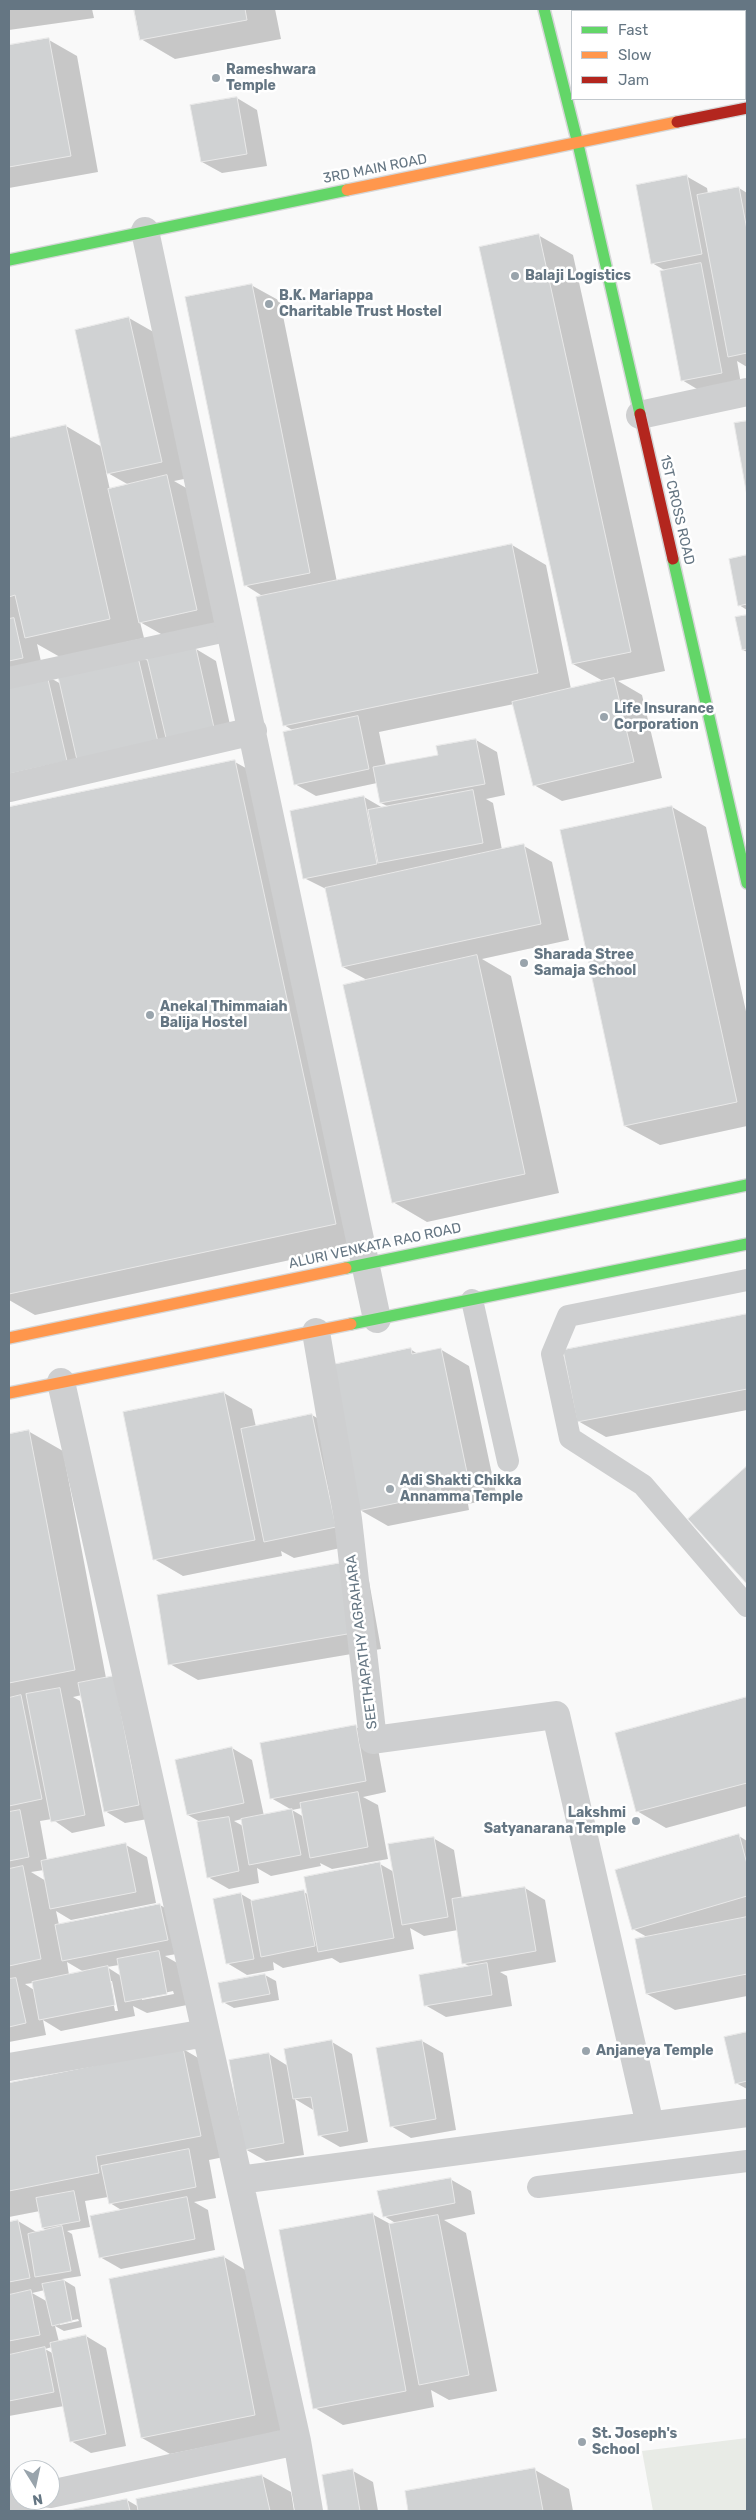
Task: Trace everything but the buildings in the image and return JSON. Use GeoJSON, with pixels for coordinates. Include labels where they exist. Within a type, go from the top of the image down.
{"type":"FeatureCollection","features":[{"type":"Feature","properties":{"kind":"street","name":"1ST CROSS ROAD"},"geometry":{"type":"LineString","coordinates":[[544,9],[578,144],[747,883]]}},
{"type":"Feature","properties":{"kind":"street","name":"3RD MAIN ROAD"},"geometry":{"type":"LineString","coordinates":[[9,260],[747,108]]}},
{"type":"Feature","properties":{"kind":"street"},"geometry":{"type":"LineString","coordinates":[[145,231],[377,1320]]}},
{"type":"Feature","properties":{"kind":"street"},"geometry":{"type":"LineString","coordinates":[[640,415],[747,392]]}},
{"type":"Feature","properties":{"kind":"street"},"geometry":{"type":"LineString","coordinates":[[9,788],[253,731]]}},
{"type":"Feature","properties":{"kind":"street","name":"ALURI VENKATA RAO ROAD"},"geometry":{"type":"LineString","coordinates":[[9,1338],[747,1185]]}},
{"type":"Feature","properties":{"kind":"street"},"geometry":{"type":"LineString","coordinates":[[9,1393],[747,1244]]}},
{"type":"Feature","properties":{"kind":"street","name":"SEETHAPATHY AGRAHARA"},"geometry":{"type":"LineString","coordinates":[[316,1332],[348,1519],[373,1740],[556,1715],[650,2125]]}},
{"type":"Feature","properties":{"kind":"street"},"geometry":{"type":"LineString","coordinates":[[61,1382],[297,2441],[309,2511]]}},
{"type":"Feature","properties":{"kind":"street"},"geometry":{"type":"LineString","coordinates":[[9,2067],[206,2033]]}},
{"type":"Feature","properties":{"kind":"street"},"geometry":{"type":"LineString","coordinates":[[239,2180],[747,2112]]}},
{"type":"Feature","properties":{"kind":"street"},"geometry":{"type":"LineString","coordinates":[[60,2492],[297,2441]]}},
{"type":"Feature","properties":{"kind":"lane"},"geometry":{"type":"LineString","coordinates":[[9,678],[231,630]]}},
{"type":"Feature","properties":{"kind":"lane"},"geometry":{"type":"LineString","coordinates":[[747,1280],[568,1316],[552,1354],[570,1438],[643,1485],[747,1606]]}},
{"type":"Feature","properties":{"kind":"lane"},"geometry":{"type":"LineString","coordinates":[[472,1300],[508,1460]]}},
{"type":"Feature","properties":{"kind":"lane"},"geometry":{"type":"LineString","coordinates":[[538,2187],[747,2161]]}},
{"type":"Feature","properties":{"kind":"shaded area"},"geometry":{"type":"Polygon","coordinates":[[[747,2438],[747,2511],[653,2511],[642,2451],[747,2438]]]}},
{"type":"Feature","properties":{"kind":"traffic: fast"},"geometry":{"type":"LineString","coordinates":[[544,9],[578,144],[640,414]]}},
{"type":"Feature","properties":{"kind":"traffic: fast"},"geometry":{"type":"LineString","coordinates":[[9,260],[347,190]]}},
{"type":"Feature","properties":{"kind":"traffic: fast"},"geometry":{"type":"LineString","coordinates":[[673,559],[747,883]]}},
{"type":"Feature","properties":{"kind":"traffic: fast"},"geometry":{"type":"LineString","coordinates":[[346,1268],[747,1185]]}},
{"type":"Feature","properties":{"kind":"traffic: fast"},"geometry":{"type":"LineString","coordinates":[[351,1324],[747,1244]]}},
{"type":"Feature","properties":{"kind":"traffic: slow"},"geometry":{"type":"LineString","coordinates":[[347,190],[677,122]]}},
{"type":"Feature","properties":{"kind":"traffic: slow"},"geometry":{"type":"LineString","coordinates":[[9,1338],[346,1268]]}},
{"type":"Feature","properties":{"kind":"traffic: slow"},"geometry":{"type":"LineString","coordinates":[[9,1393],[351,1324]]}},
{"type":"Feature","properties":{"kind":"traffic: jam"},"geometry":{"type":"LineString","coordinates":[[677,122],[747,108]]}},
{"type":"Feature","properties":{"kind":"traffic: jam"},"geometry":{"type":"LineString","coordinates":[[640,414],[673,559]]}},
{"type":"Feature","properties":{"kind":"place","name":"Rameshwara Temple"},"geometry":{"type":"Point","coordinates":[216,78]}},
{"type":"Feature","properties":{"kind":"place","name":"Balaji Logistics"},"geometry":{"type":"Point","coordinates":[515,276]}},
{"type":"Feature","properties":{"kind":"place","name":"B.K. Mariappa Charitable Trust Hostel"},"geometry":{"type":"Point","coordinates":[269,304]}},
{"type":"Feature","properties":{"kind":"place","name":"Life Insurance Corporation"},"geometry":{"type":"Point","coordinates":[604,717]}},
{"type":"Feature","properties":{"kind":"place","name":"Sharada Stree Samaja School"},"geometry":{"type":"Point","coordinates":[524,963]}},
{"type":"Feature","properties":{"kind":"place","name":"Anekal Thimmaiah Balija Hostel"},"geometry":{"type":"Point","coordinates":[150,1015]}},
{"type":"Feature","properties":{"kind":"place","name":"Adi Shakti Chikka Annamma Temple"},"geometry":{"type":"Point","coordinates":[390,1489]}},
{"type":"Feature","properties":{"kind":"place","name":"Lakshmi Satyanarana Temple"},"geometry":{"type":"Point","coordinates":[636,1821]}},
{"type":"Feature","properties":{"kind":"place","name":"Anjaneya Temple"},"geometry":{"type":"Point","coordinates":[586,2051]}},
{"type":"Feature","properties":{"kind":"place","name":"St. Joseph's School"},"geometry":{"type":"Point","coordinates":[582,2442]}}]}
